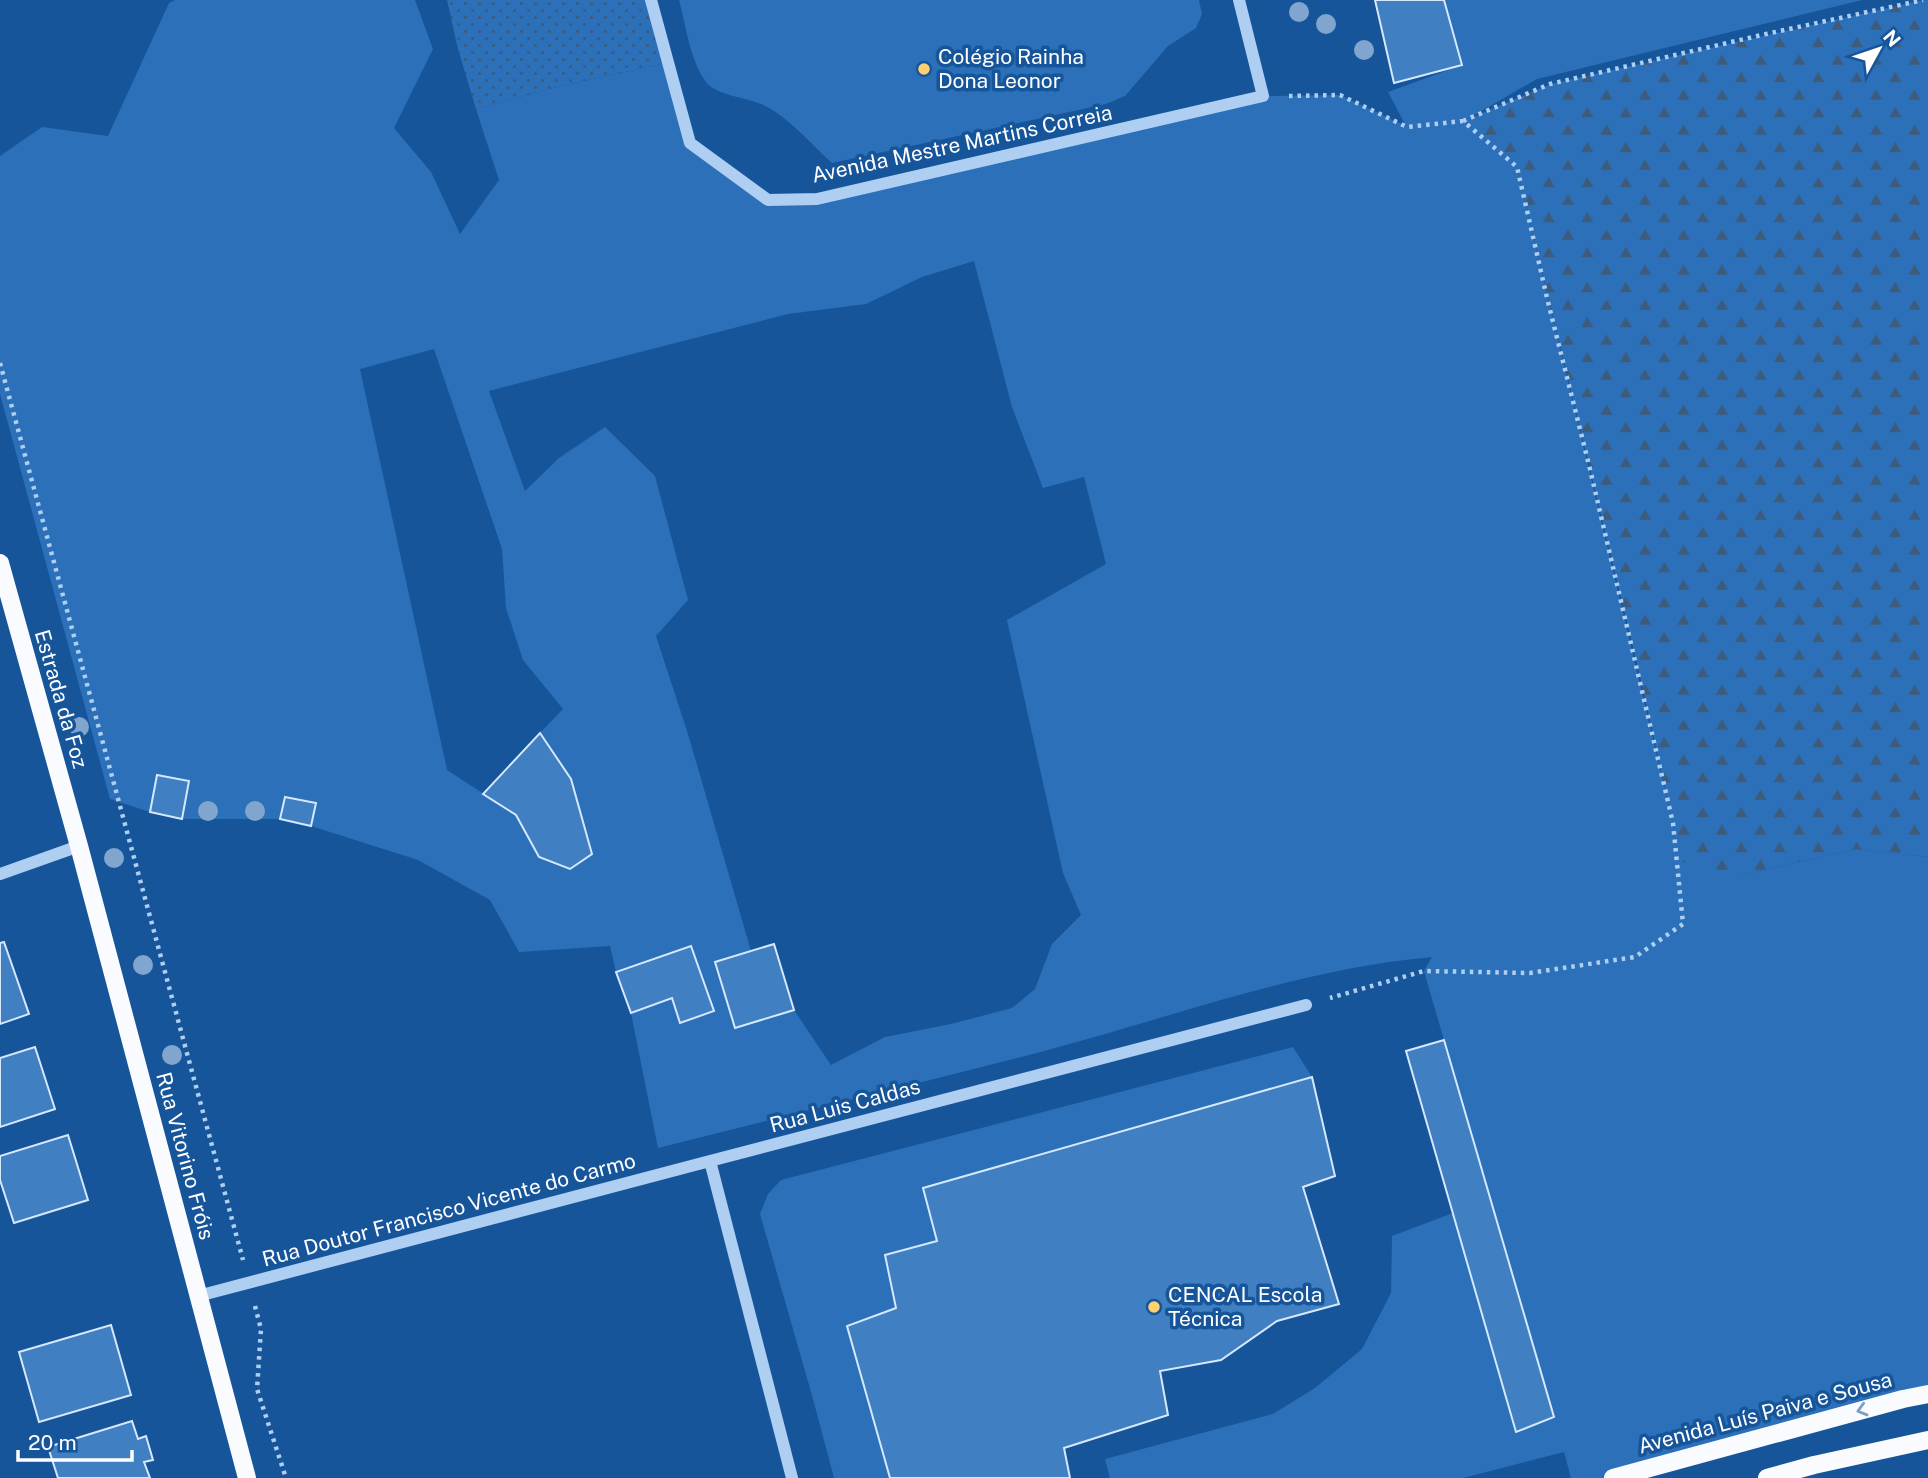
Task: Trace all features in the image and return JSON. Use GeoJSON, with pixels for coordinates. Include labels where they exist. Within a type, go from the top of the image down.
{"type":"FeatureCollection","features":[{"type":"Feature","properties":{"kind":"main road","name":"Estrada da Foz"},"geometry":{"type":"LineString","coordinates":[[0,563],[79,846]]}},
{"type":"Feature","properties":{"kind":"main road","name":"Rua Vitorino Fróis"},"geometry":{"type":"LineString","coordinates":[[79,846],[247,1478]]}},
{"type":"Feature","properties":{"kind":"main road","name":"Avenida Luís Paiva e Sousa"},"geometry":{"type":"LineString","coordinates":[[1614,1478],[1928,1394]]}},
{"type":"Feature","properties":{"kind":"main road"},"geometry":{"type":"LineString","coordinates":[[1767,1478],[1928,1440]]}},
{"type":"Feature","properties":{"kind":"street","name":"Avenida Mestre Martins Correia"},"geometry":{"type":"LineString","coordinates":[[651,0],[690,143],[768,200],[817,199],[1263,96]]}},
{"type":"Feature","properties":{"kind":"street"},"geometry":{"type":"LineString","coordinates":[[1239,0],[1263,96]]}},
{"type":"Feature","properties":{"kind":"street"},"geometry":{"type":"LineString","coordinates":[[0,874],[79,846]]}},
{"type":"Feature","properties":{"kind":"street","name":"Rua Luis Caldas"},"geometry":{"type":"LineString","coordinates":[[710,1161],[1306,1005]]}},
{"type":"Feature","properties":{"kind":"street"},"geometry":{"type":"LineString","coordinates":[[710,1161],[792,1478]]}},
{"type":"Feature","properties":{"kind":"street","name":"Rua Doutor Francisco Vicente do Carmo"},"geometry":{"type":"LineString","coordinates":[[198,1296],[710,1161]]}},
{"type":"Feature","properties":{"kind":"path"},"geometry":{"type":"LineString","coordinates":[[1263,96],[1340,95],[1407,127],[1463,121],[1550,84],[1923,0]]}},
{"type":"Feature","properties":{"kind":"path"},"geometry":{"type":"LineString","coordinates":[[1306,1005],[1424,971],[1530,973],[1636,957],[1683,924],[1673,823],[1517,167],[1463,121]]}},
{"type":"Feature","properties":{"kind":"path"},"geometry":{"type":"LineString","coordinates":[[0,363],[250,1283],[261,1329],[257,1390],[286,1478]]}},
{"type":"Feature","properties":{"kind":"green space"},"geometry":{"type":"Polygon","coordinates":[[[175,0],[415,0],[433,49],[394,128],[431,172],[460,234],[499,180],[476,109],[552,88],[670,62],[690,143],[768,200],[817,199],[1263,96],[1340,95],[1406,126],[1388,92],[1462,65],[1444,0],[1862,0],[1537,79],[1464,121],[1517,167],[1673,823],[1676,856],[1741,875],[1856,849],[1928,857],[1928,1394],[1614,1478],[1571,1478],[1564,1452],[1463,1478],[1110,1478],[1105,1459],[1273,1414],[1315,1388],[1362,1349],[1391,1293],[1392,1236],[1453,1213],[1516,1431],[1553,1417],[1424,971],[1432,957],[1383,963],[1286,983],[1048,1050],[658,1148],[631,1013],[610,946],[519,952],[490,900],[418,860],[311,826],[280,819],[182,819],[110,799],[0,394],[0,156],[42,127],[108,136],[169,3],[175,0]],[[974,261],[922,277],[866,304],[788,314],[489,391],[525,491],[559,458],[605,427],[655,476],[688,600],[656,636],[688,734],[751,951],[715,962],[735,1027],[794,1010],[831,1065],[885,1037],[1012,1008],[1035,989],[1052,944],[1081,915],[1063,873],[1007,620],[1106,564],[1084,477],[1043,488],[1012,407],[974,261]],[[434,349],[360,369],[447,770],[516,815],[539,857],[570,869],[592,854],[571,779],[540,733],[563,709],[523,660],[506,608],[502,549],[434,349]]]}},
{"type":"Feature","properties":{"kind":"green space"},"geometry":{"type":"Polygon","coordinates":[[[447,0],[654,0],[670,62],[552,88],[476,109],[447,0]]]}},
{"type":"Feature","properties":{"kind":"green space","name":"Colégio Rainha Dona Leonor"},"geometry":{"type":"Polygon","coordinates":[[[679,0],[1199,0],[1202,14],[1196,28],[1168,46],[1125,96],[1106,104],[832,163],[789,122],[770,109],[724,93],[706,82],[692,53],[679,0]]]}},
{"type":"Feature","properties":{"kind":"green space"},"geometry":{"type":"Polygon","coordinates":[[[1928,0],[1928,857],[1856,849],[1741,875],[1695,871],[1676,856],[1673,823],[1641,680],[1517,167],[1463,121],[1551,84],[1928,0]]]}},
{"type":"Feature","properties":{"kind":"green space"},"geometry":{"type":"Polygon","coordinates":[[[1293,1047],[1312,1077],[923,1188],[937,1241],[886,1255],[896,1308],[890,1478],[834,1478],[760,1214],[768,1194],[781,1180],[1293,1047]]]}},
{"type":"Feature","properties":{"kind":"building"},"geometry":{"type":"Polygon","coordinates":[[[1375,0],[1444,0],[1462,65],[1394,83],[1375,0]]]}},
{"type":"Feature","properties":{"kind":"building"},"geometry":{"type":"Polygon","coordinates":[[[540,733],[571,779],[592,854],[570,869],[539,857],[516,815],[483,794],[540,733]]]}},
{"type":"Feature","properties":{"kind":"building"},"geometry":{"type":"Polygon","coordinates":[[[157,775],[189,781],[182,819],[150,812],[157,775]]]}},
{"type":"Feature","properties":{"kind":"building"},"geometry":{"type":"Polygon","coordinates":[[[285,797],[316,803],[311,826],[280,819],[285,797]]]}},
{"type":"Feature","properties":{"kind":"building"},"geometry":{"type":"Polygon","coordinates":[[[4,942],[29,1014],[0,1024],[0,943],[4,942]]]}},
{"type":"Feature","properties":{"kind":"building"},"geometry":{"type":"Polygon","coordinates":[[[774,944],[794,1010],[735,1028],[715,962],[774,944]]]}},
{"type":"Feature","properties":{"kind":"building"},"geometry":{"type":"Polygon","coordinates":[[[691,946],[714,1011],[680,1023],[672,998],[631,1013],[616,972],[691,946]]]}},
{"type":"Feature","properties":{"kind":"building"},"geometry":{"type":"Polygon","coordinates":[[[1444,1040],[1554,1417],[1516,1432],[1406,1051],[1444,1040]]]}},
{"type":"Feature","properties":{"kind":"building"},"geometry":{"type":"Polygon","coordinates":[[[35,1047],[55,1109],[0,1127],[0,1058],[35,1047]]]}},
{"type":"Feature","properties":{"kind":"building"},"geometry":{"type":"Polygon","coordinates":[[[1312,1077],[1335,1176],[1303,1187],[1339,1304],[1277,1321],[1221,1360],[1160,1371],[1168,1415],[1064,1448],[1070,1478],[890,1478],[847,1326],[896,1308],[885,1255],[937,1241],[923,1188],[1312,1077]]]}},
{"type":"Feature","properties":{"kind":"building"},"geometry":{"type":"Polygon","coordinates":[[[68,1135],[88,1200],[14,1223],[0,1180],[0,1156],[68,1135]]]}},
{"type":"Feature","properties":{"kind":"building"},"geometry":{"type":"Polygon","coordinates":[[[111,1325],[131,1395],[39,1422],[19,1352],[111,1325]]]}},
{"type":"Feature","properties":{"kind":"building"},"geometry":{"type":"Polygon","coordinates":[[[132,1421],[138,1439],[146,1436],[153,1460],[144,1462],[150,1478],[58,1478],[48,1447],[132,1421]]]}},
{"type":"Feature","properties":{"kind":"place","name":"Colégio Rainha Dona Leonor"},"geometry":{"type":"Point","coordinates":[924,69]}},
{"type":"Feature","properties":{"kind":"place","name":"CENCAL Escola Técnica"},"geometry":{"type":"Point","coordinates":[1154,1307]}}]}
